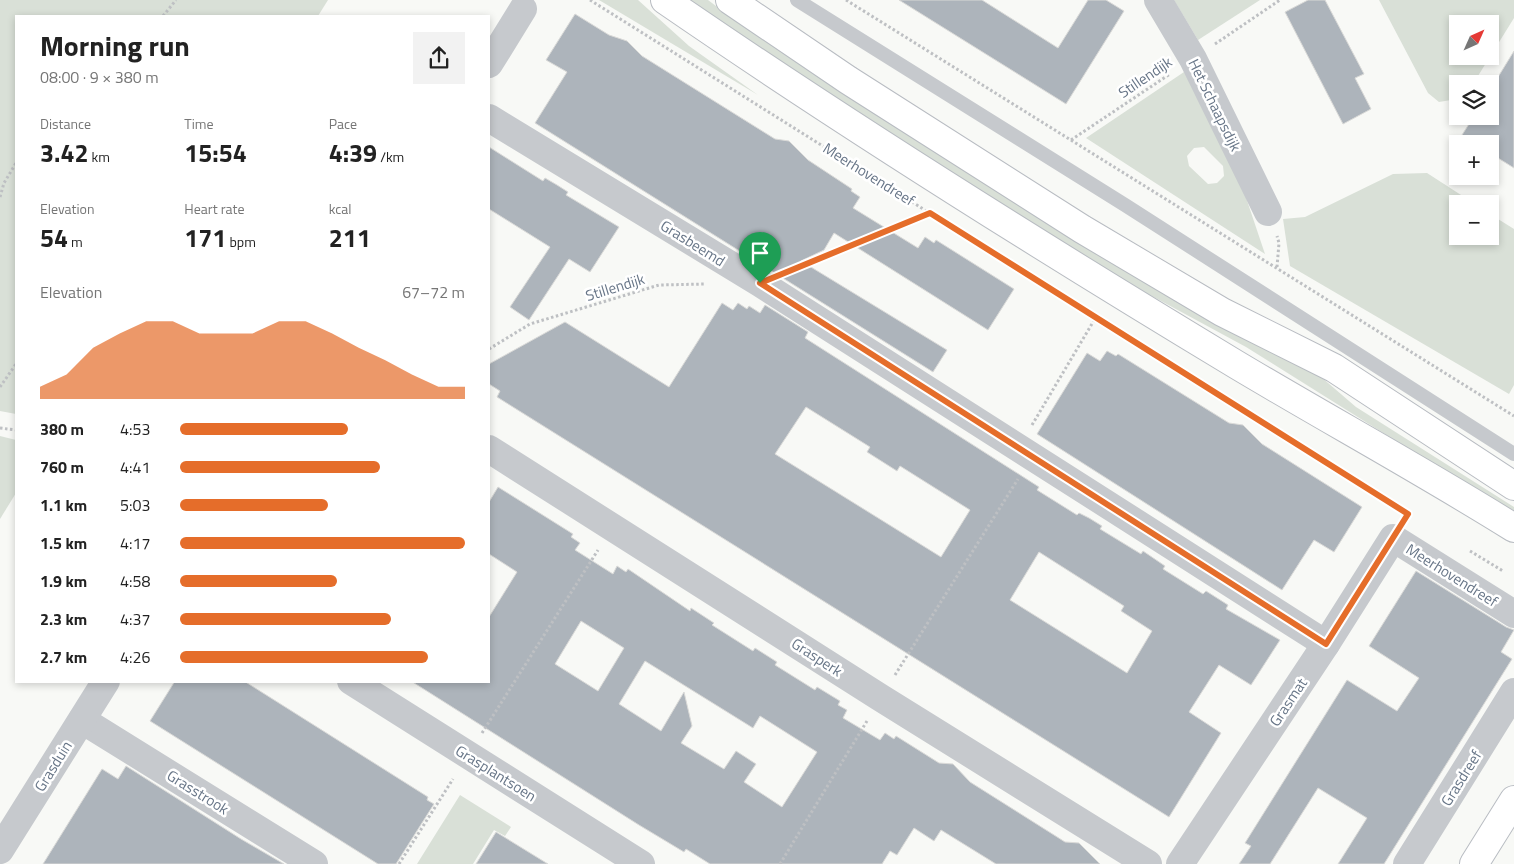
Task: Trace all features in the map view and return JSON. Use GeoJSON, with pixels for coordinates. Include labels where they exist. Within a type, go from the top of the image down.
{"type":"FeatureCollection","features":[{"type":"Feature","properties":{"kind":"main road"},"geometry":{"type":"LineString","coordinates":[[665,0],[831,112],[1066,260],[1238,366],[1380,446],[1511,527]]}},
{"type":"Feature","properties":{"kind":"main road"},"geometry":{"type":"LineString","coordinates":[[730,0],[848,80],[1082,228],[1222,312],[1334,368],[1514,486]]}},
{"type":"Feature","properties":{"kind":"main road"},"geometry":{"type":"LineString","coordinates":[[1474,864],[1514,800]]}},
{"type":"Feature","properties":{"kind":"street","name":"Het Schaapsdijk"},"geometry":{"type":"LineString","coordinates":[[1158,0],[1193,59],[1268,212]]}},
{"type":"Feature","properties":{"kind":"street"},"geometry":{"type":"LineString","coordinates":[[490,62],[523,10]]}},
{"type":"Feature","properties":{"kind":"street","name":"Grasbeemd"},"geometry":{"type":"LineString","coordinates":[[490,119],[760,283],[1326,644]]}},
{"type":"Feature","properties":{"kind":"street","name":"Grasperk"},"geometry":{"type":"LineString","coordinates":[[490,450],[881,698],[1148,864]]}},
{"type":"Feature","properties":{"kind":"street","name":"Meerhovendreef"},"geometry":{"type":"LineString","coordinates":[[1393,538],[1514,614]]}},
{"type":"Feature","properties":{"kind":"street","name":"Grasmat"},"geometry":{"type":"LineString","coordinates":[[1180,864],[1326,644],[1393,538]]}},
{"type":"Feature","properties":{"kind":"street","name":"Grasduin"},"geometry":{"type":"LineString","coordinates":[[0,850],[105,683]]}},
{"type":"Feature","properties":{"kind":"street","name":"Grasplantsoen"},"geometry":{"type":"LineString","coordinates":[[354,683],[641,864]]}},
{"type":"Feature","properties":{"kind":"street","name":"Grasdreef"},"geometry":{"type":"LineString","coordinates":[[1408,864],[1514,692]]}},
{"type":"Feature","properties":{"kind":"street","name":"Grasstrook"},"geometry":{"type":"LineString","coordinates":[[82,720],[314,864]]}},
{"type":"Feature","properties":{"kind":"lane"},"geometry":{"type":"LineString","coordinates":[[798,0],[1514,454]]}},
{"type":"Feature","properties":{"kind":"path"},"geometry":{"type":"LineString","coordinates":[[163,15],[176,0]]}},
{"type":"Feature","properties":{"kind":"path","name":"Meerhovendreef"},"geometry":{"type":"LineString","coordinates":[[590,0],[1096,316],[1408,514],[1393,538]]}},
{"type":"Feature","properties":{"kind":"path"},"geometry":{"type":"LineString","coordinates":[[846,0],[1514,416]]}},
{"type":"Feature","properties":{"kind":"path","name":"Stillendijk"},"geometry":{"type":"LineString","coordinates":[[1071,140],[1280,0]]}},
{"type":"Feature","properties":{"kind":"path"},"geometry":{"type":"LineString","coordinates":[[0,197],[4,183],[15,165]]}},
{"type":"Feature","properties":{"kind":"path"},"geometry":{"type":"LineString","coordinates":[[760,283],[930,213]]}},
{"type":"Feature","properties":{"kind":"path","name":"Stillendijk"},"geometry":{"type":"LineString","coordinates":[[490,347],[530,324],[659,285],[708,284]]}},
{"type":"Feature","properties":{"kind":"path"},"geometry":{"type":"LineString","coordinates":[[780,864],[881,698],[1026,451],[1096,316]]}},
{"type":"Feature","properties":{"kind":"path"},"geometry":{"type":"LineString","coordinates":[[0,387],[15,365]]}},
{"type":"Feature","properties":{"kind":"path"},"geometry":{"type":"LineString","coordinates":[[0,428],[15,430]]}},
{"type":"Feature","properties":{"kind":"path"},"geometry":{"type":"LineString","coordinates":[[399,864],[612,526]]}},
{"type":"Feature","properties":{"kind":"shaded area"},"geometry":{"type":"Polygon","coordinates":[[[0,0],[328,0],[319,15],[15,15],[15,414],[0,411],[0,0]]]}},
{"type":"Feature","properties":{"kind":"shaded area"},"geometry":{"type":"Polygon","coordinates":[[[599,0],[638,0],[689,46],[758,95],[599,0]]]}},
{"type":"Feature","properties":{"kind":"shaded area"},"geometry":{"type":"Polygon","coordinates":[[[676,0],[708,0],[732,18],[1306,364],[1356,407],[1514,507],[1514,515],[1246,347],[1052,242],[676,0]]]}},
{"type":"Feature","properties":{"kind":"shaded area"},"geometry":{"type":"Polygon","coordinates":[[[1174,0],[1260,0],[1198,40],[1174,0]]]}},
{"type":"Feature","properties":{"kind":"shaded area"},"geometry":{"type":"Polygon","coordinates":[[[1379,0],[1514,0],[1514,18],[1499,42],[1499,15],[1449,15],[1449,65],[1485,65],[1479,75],[1449,75],[1449,100],[1439,102],[1428,93],[1379,0]]]}},
{"type":"Feature","properties":{"kind":"shaded area"},"geometry":{"type":"Polygon","coordinates":[[[1184,72],[1233,159],[1265,254],[1086,138],[1184,72]],[[1204,147],[1194,148],[1187,156],[1189,166],[1208,184],[1217,183],[1224,176],[1223,166],[1204,147]]]}},
{"type":"Feature","properties":{"kind":"shaded area"},"geometry":{"type":"Polygon","coordinates":[[[1427,173],[1461,195],[1449,195],[1449,245],[1499,245],[1499,220],[1514,229],[1514,385],[1509,394],[1290,266],[1283,219],[1305,217],[1393,174],[1427,173]]]}},
{"type":"Feature","properties":{"kind":"shaded area"},"geometry":{"type":"Polygon","coordinates":[[[0,436],[15,440],[15,495],[0,519],[0,436]]]}},
{"type":"Feature","properties":{"kind":"shaded area"},"geometry":{"type":"Polygon","coordinates":[[[460,795],[511,827],[505,836],[494,830],[473,864],[417,864],[460,795]]]}},
{"type":"Feature","properties":{"kind":"building"},"geometry":{"type":"Polygon","coordinates":[[[899,0],[982,0],[1058,48],[1088,0],[1106,0],[1124,11],[1066,104],[899,0]]]}},
{"type":"Feature","properties":{"kind":"building"},"geometry":{"type":"Polygon","coordinates":[[[1308,0],[1325,0],[1364,74],[1355,78],[1371,109],[1343,124],[1285,12],[1308,0]]]}},
{"type":"Feature","properties":{"kind":"building"},"geometry":{"type":"Polygon","coordinates":[[[575,14],[609,35],[627,41],[642,56],[775,139],[789,141],[808,160],[852,189],[851,191],[860,197],[853,208],[918,248],[925,237],[934,243],[936,240],[1014,289],[988,330],[834,233],[824,250],[801,261],[947,350],[933,372],[535,123],[567,72],[546,60],[575,14]]]}},
{"type":"Feature","properties":{"kind":"building"},"geometry":{"type":"Polygon","coordinates":[[[1514,51],[1514,168],[1499,159],[1499,135],[1462,135],[1468,125],[1499,125],[1499,75],[1514,51]]]}},
{"type":"Feature","properties":{"kind":"building"},"geometry":{"type":"Polygon","coordinates":[[[490,148],[543,181],[545,178],[557,185],[568,192],[566,195],[619,227],[590,272],[569,259],[529,320],[510,307],[550,247],[490,210],[490,148]]]}},
{"type":"Feature","properties":{"kind":"building"},"geometry":{"type":"Polygon","coordinates":[[[722,303],[733,310],[738,303],[747,309],[749,306],[760,313],[765,305],[808,332],[805,338],[1039,487],[1037,490],[1077,515],[1079,513],[1102,526],[1100,529],[1141,554],[1143,551],[1165,566],[1163,569],[1203,594],[1206,591],[1228,605],[1226,609],[1280,640],[1251,685],[1219,665],[1189,712],[1221,733],[1169,817],[497,397],[500,391],[490,385],[490,363],[565,322],[669,387],[722,303]],[[806,407],[775,454],[941,557],[970,510],[900,466],[897,471],[867,452],[870,447],[806,407]],[[1039,552],[1010,600],[1127,673],[1152,631],[1121,611],[1124,606],[1039,552]]]}},
{"type":"Feature","properties":{"kind":"building"},"geometry":{"type":"Polygon","coordinates":[[[1107,351],[1116,356],[1118,354],[1229,423],[1243,425],[1262,444],[1362,507],[1334,552],[1314,540],[1282,590],[1037,434],[1087,353],[1100,361],[1107,351]]]}},
{"type":"Feature","properties":{"kind":"building"},"geometry":{"type":"Polygon","coordinates":[[[498,487],[573,534],[571,537],[580,543],[575,550],[613,574],[617,566],[626,572],[628,569],[690,611],[691,608],[714,623],[712,625],[753,651],[755,648],[777,662],[775,665],[815,690],[817,687],[840,701],[838,705],[847,710],[843,718],[880,740],[885,733],[894,739],[896,736],[939,763],[953,764],[970,782],[1065,842],[1079,843],[1100,864],[996,864],[941,830],[934,841],[914,828],[897,855],[890,851],[882,864],[710,864],[686,849],[684,852],[414,683],[490,683],[490,615],[517,572],[490,555],[490,500],[498,487]],[[581,621],[555,664],[598,691],[624,648],[581,621]],[[645,661],[619,704],[661,731],[684,692],[692,726],[681,743],[724,769],[736,751],[756,764],[744,782],[782,807],[817,752],[760,716],[753,728],[645,661]]]}},
{"type":"Feature","properties":{"kind":"building"},"geometry":{"type":"Polygon","coordinates":[[[1416,571],[1506,627],[1514,630],[1501,652],[1512,659],[1384,864],[1338,864],[1367,818],[1318,788],[1270,864],[1239,864],[1251,846],[1245,843],[1347,680],[1397,711],[1419,678],[1369,646],[1416,571]]]}},
{"type":"Feature","properties":{"kind":"building"},"geometry":{"type":"Polygon","coordinates":[[[174,683],[247,683],[428,797],[427,800],[434,804],[396,864],[378,864],[150,721],[174,683]]]}},
{"type":"Feature","properties":{"kind":"building"},"geometry":{"type":"Polygon","coordinates":[[[126,766],[284,864],[43,864],[102,769],[118,779],[126,766]]]}},
{"type":"Feature","properties":{"kind":"building"},"geometry":{"type":"Polygon","coordinates":[[[496,832],[548,864],[476,864],[496,832]]]}},
{"type":"Feature","properties":{"kind":"route"},"geometry":{"type":"LineString","coordinates":[[930,213],[1408,514],[1326,644],[760,283],[930,213]]}}]}
